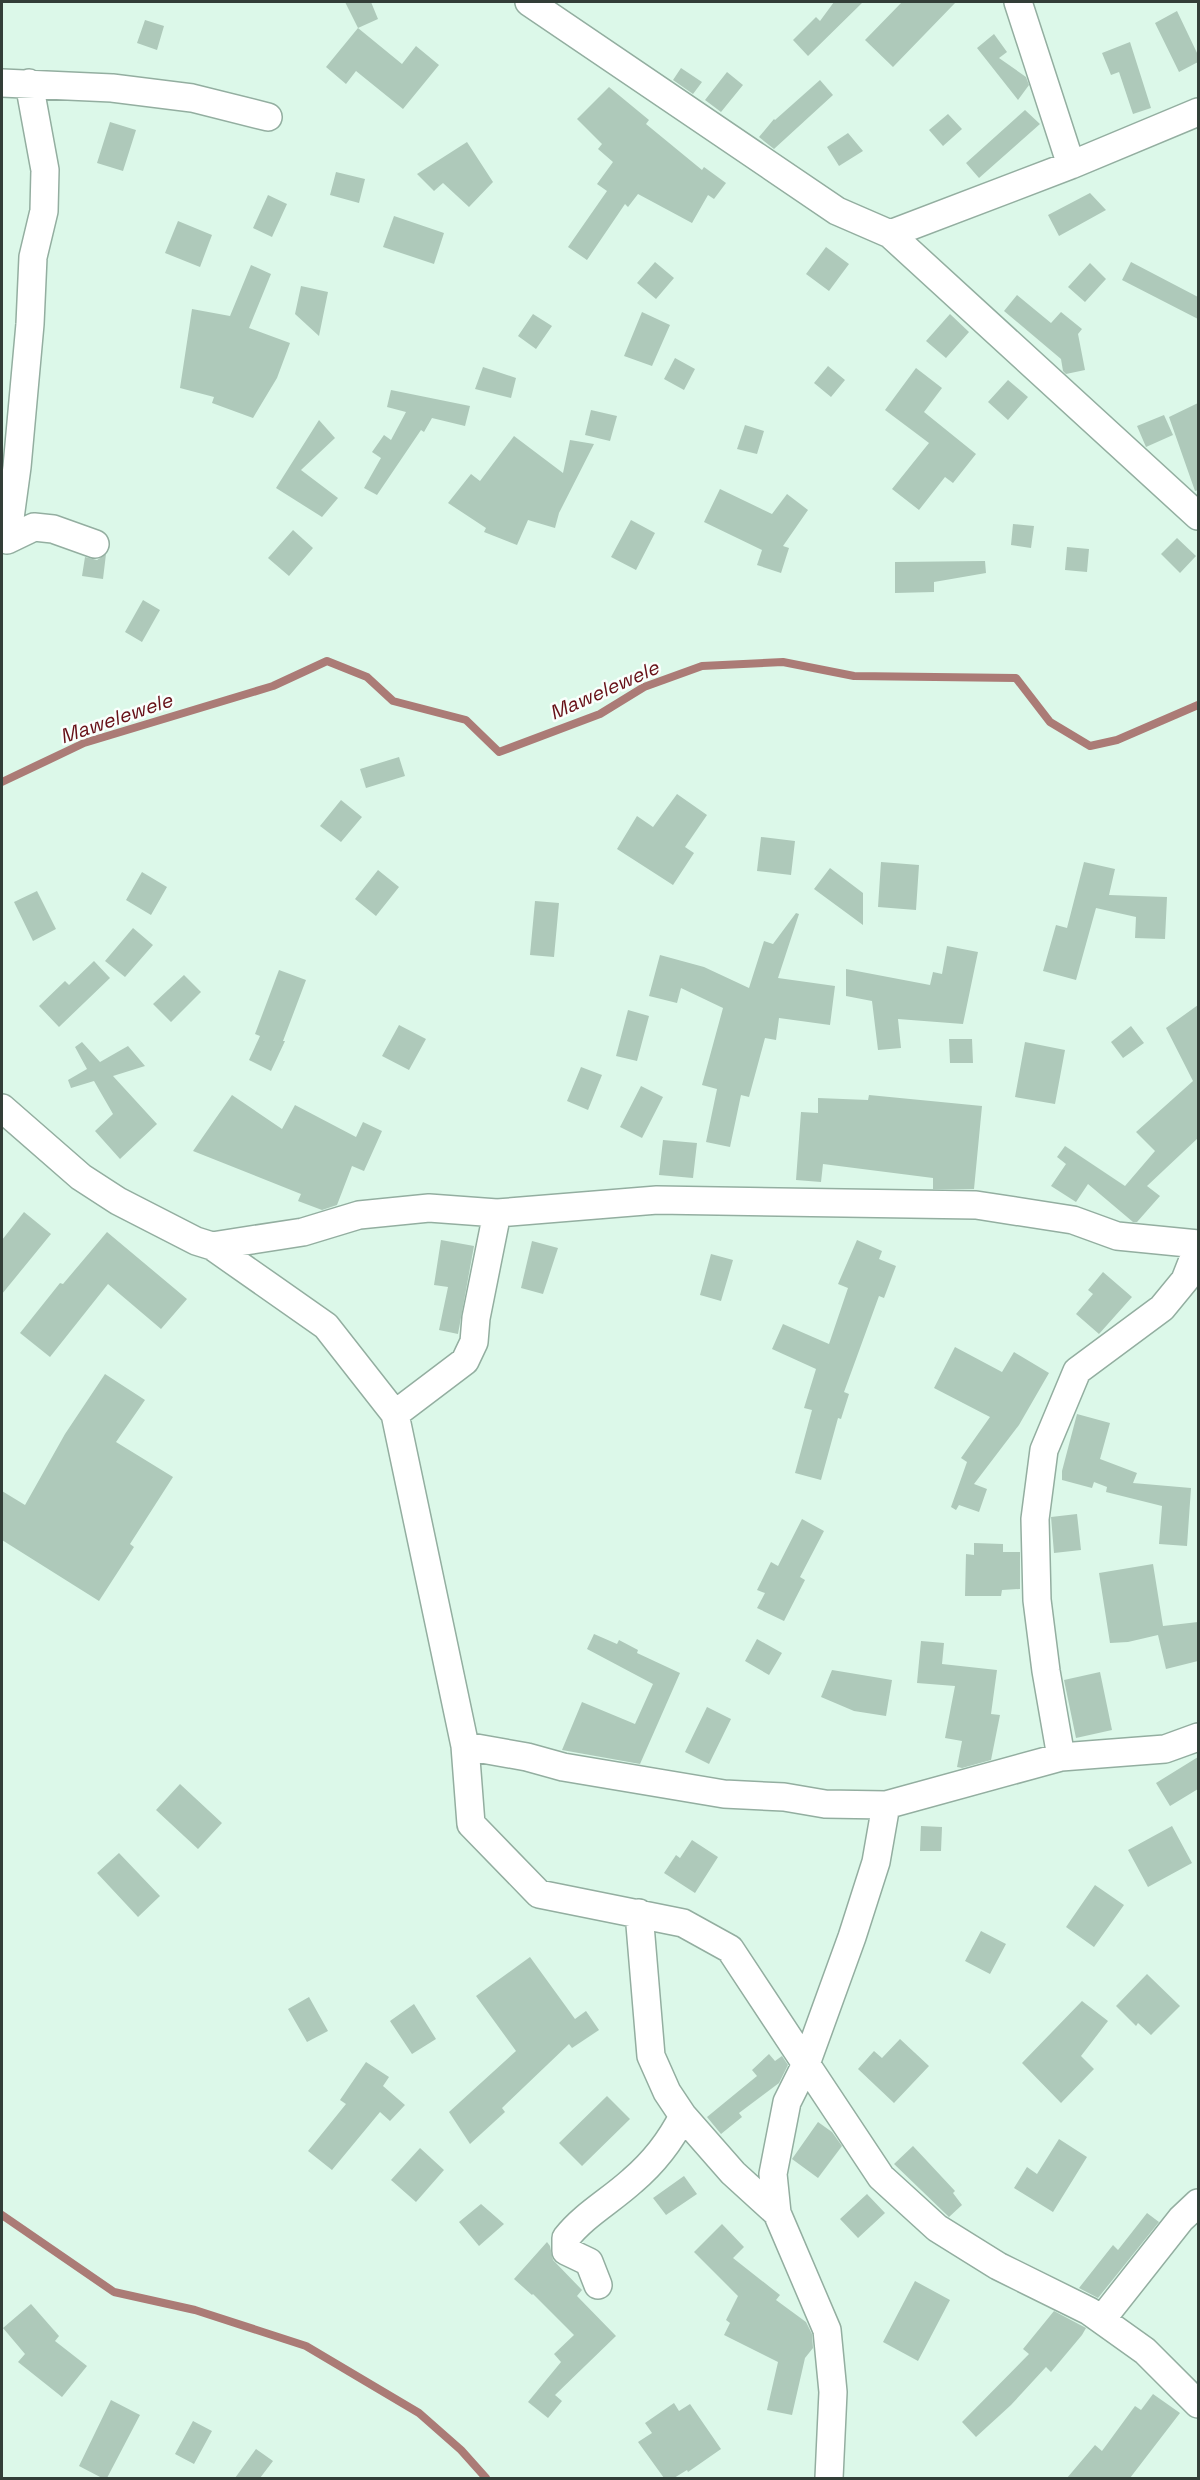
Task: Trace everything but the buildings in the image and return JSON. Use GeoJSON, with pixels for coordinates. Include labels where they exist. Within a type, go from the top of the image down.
{"type":"FeatureCollection","features":[{"type":"Feature","properties":{"kind":"street"},"geometry":{"type":"LineString","coordinates":[[529,2],[837,211],[890,234],[1198,516]]}},
{"type":"Feature","properties":{"kind":"street"},"geometry":{"type":"LineString","coordinates":[[1018,2],[1071,165]]}},
{"type":"Feature","properties":{"kind":"street"},"geometry":{"type":"LineString","coordinates":[[2,83],[112,88],[192,98],[268,117]]}},
{"type":"Feature","properties":{"kind":"street"},"geometry":{"type":"LineString","coordinates":[[29,83],[45,170],[44,211],[33,257],[30,324],[17,467],[7,540],[34,527],[53,529],[96,544]]}},
{"type":"Feature","properties":{"kind":"street"},"geometry":{"type":"LineString","coordinates":[[890,234],[1071,165],[1198,112]]}},
{"type":"Feature","properties":{"kind":"street"},"geometry":{"type":"LineString","coordinates":[[2,1108],[81,1177],[118,1201],[196,1241],[212,1246],[326,1326],[395,1414],[465,1746],[471,1824],[539,1894],[682,1923],[730,1949],[881,2177],[937,2228],[998,2266],[1102,2319],[1145,2351],[1198,2404]]}},
{"type":"Feature","properties":{"kind":"street"},"geometry":{"type":"LineString","coordinates":[[212,1246],[303,1232],[359,1215],[429,1208],[497,1213],[657,1200],[976,1204],[1073,1220],[1117,1236],[1198,1245],[1185,1280],[1162,1308],[1077,1371],[1044,1450],[1035,1519],[1037,1600],[1046,1671],[1061,1757]]}},
{"type":"Feature","properties":{"kind":"street"},"geometry":{"type":"LineString","coordinates":[[395,1414],[465,1361],[474,1342],[476,1318],[497,1213]]}},
{"type":"Feature","properties":{"kind":"street"},"geometry":{"type":"LineString","coordinates":[[465,1746],[527,1757],[563,1767],[724,1794],[784,1797],[825,1804],[886,1805],[1061,1757],[1165,1749],[1198,1737]]}},
{"type":"Feature","properties":{"kind":"street"},"geometry":{"type":"LineString","coordinates":[[829,2478],[833,2391],[827,2330],[777,2213],[773,2175],[787,2102],[806,2064],[852,1937],[876,1862],[886,1805]]}},
{"type":"Feature","properties":{"kind":"street"},"geometry":{"type":"LineString","coordinates":[[639,1913],[651,2056],[667,2092],[683,2116],[733,2173],[777,2213]]}},
{"type":"Feature","properties":{"kind":"street"},"geometry":{"type":"LineString","coordinates":[[598,2285],[589,2262],[566,2251],[566,2238],[583,2219],[633,2181],[660,2151],[683,2116]]}},
{"type":"Feature","properties":{"kind":"street"},"geometry":{"type":"LineString","coordinates":[[1102,2319],[1181,2219],[1198,2203]]}},
{"type":"Feature","properties":{"kind":"waterway","name":"Mawelewele"},"geometry":{"type":"LineString","coordinates":[[2,782],[84,743],[273,686],[327,661],[367,677],[393,701],[466,720],[499,752],[600,714],[644,687],[702,666],[783,662],[854,676],[1016,678],[1050,722],[1090,746],[1117,740],[1198,705]]}},
{"type":"Feature","properties":{"kind":"waterway"},"geometry":{"type":"LineString","coordinates":[[2,2215],[114,2292],[195,2310],[306,2346],[419,2413],[461,2450],[486,2478]]}}]}
